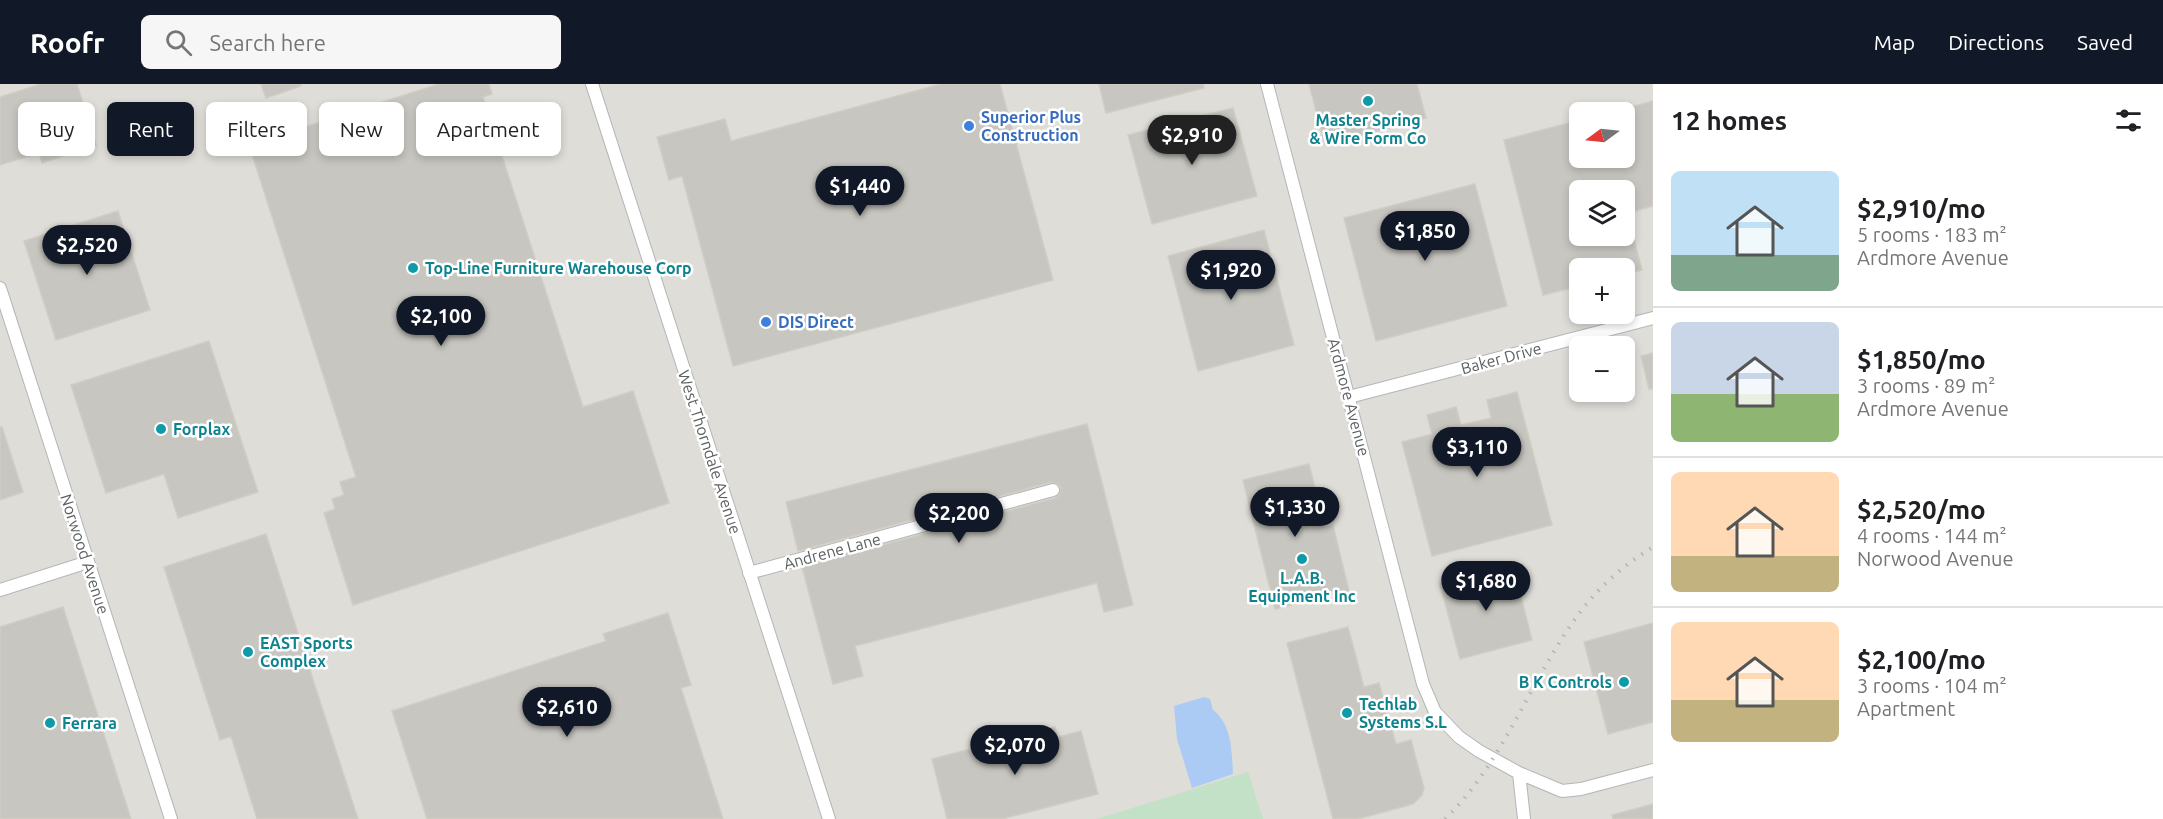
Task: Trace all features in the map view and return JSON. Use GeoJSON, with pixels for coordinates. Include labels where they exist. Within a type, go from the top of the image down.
{"type":"FeatureCollection","features":[{"type":"Feature","properties":{"kind":"street","name":"West Thorndale Avenue"},"geometry":{"type":"LineString","coordinates":[[592,84],[829,819]]}},
{"type":"Feature","properties":{"kind":"street","name":"Ardmore Avenue"},"geometry":{"type":"LineString","coordinates":[[1267,84],[1423,684],[1435,712],[1459,737],[1519,773],[1562,791],[1581,789],[1653,771]]}},
{"type":"Feature","properties":{"kind":"street","name":"Norwood Avenue"},"geometry":{"type":"LineString","coordinates":[[0,288],[171,819]]}},
{"type":"Feature","properties":{"kind":"street","name":"Baker Drive"},"geometry":{"type":"LineString","coordinates":[[1349,398],[1653,318]]}},
{"type":"Feature","properties":{"kind":"street","name":"Andrene Lane"},"geometry":{"type":"LineString","coordinates":[[749,573],[1053,490]]}},
{"type":"Feature","properties":{"kind":"street"},"geometry":{"type":"LineString","coordinates":[[0,590],[88,562]]}},
{"type":"Feature","properties":{"kind":"street"},"geometry":{"type":"LineString","coordinates":[[1519,773],[1524,819]]}},
{"type":"Feature","properties":{"kind":"shaded area"},"geometry":{"type":"Polygon","coordinates":[[[0,84],[1653,84],[1653,819],[0,819],[0,84]]]}},
{"type":"Feature","properties":{"kind":"green space"},"geometry":{"type":"Polygon","coordinates":[[[1248,772],[1263,819],[1097,819],[1248,772]]]}},
{"type":"Feature","properties":{"kind":"water"},"geometry":{"type":"Polygon","coordinates":[[[1204,697],[1210,699],[1213,710],[1224,723],[1231,748],[1233,774],[1192,788],[1177,739],[1174,706],[1204,697]]]}},
{"type":"Feature","properties":{"kind":"building"},"geometry":{"type":"Polygon","coordinates":[[[41,84],[77,84],[83,102],[18,102],[18,156],[29,156],[0,165],[0,97],[41,84]]]}},
{"type":"Feature","properties":{"kind":"building"},"geometry":{"type":"Polygon","coordinates":[[[261,84],[301,84],[301,86],[266,98],[261,84]]]}},
{"type":"Feature","properties":{"kind":"building","name":"Top-Line Furniture Warehouse Corp"},"geometry":{"type":"Polygon","coordinates":[[[439,84],[489,84],[492,94],[483,97],[485,102],[416,102],[416,156],[502,156],[583,407],[633,391],[669,503],[353,605],[324,513],[335,509],[332,499],[344,495],[340,482],[356,477],[253,156],[307,156],[307,126],[319,123],[319,156],[404,156],[404,102],[383,102],[439,84]]]}},
{"type":"Feature","properties":{"kind":"building"},"geometry":{"type":"Polygon","coordinates":[[[941,84],[1000,84],[1053,280],[733,366],[682,176],[669,180],[657,137],[725,119],[731,141],[941,84]]]}},
{"type":"Feature","properties":{"kind":"building"},"geometry":{"type":"Polygon","coordinates":[[[1099,84],[1203,84],[1204,88],[1106,113],[1099,84]]]}},
{"type":"Feature","properties":{"kind":"building","name":"Master Spring & Wire Form Co"},"geometry":{"type":"Polygon","coordinates":[[[1309,84],[1417,84],[1426,118],[1325,145],[1309,84]]]}},
{"type":"Feature","properties":{"kind":"building"},"geometry":{"type":"Polygon","coordinates":[[[1653,101],[1653,206],[1635,211],[1635,180],[1569,180],[1569,246],[1635,246],[1635,244],[1642,270],[1635,272],[1635,258],[1569,258],[1569,289],[1543,295],[1504,140],[1569,123],[1569,168],[1635,168],[1635,106],[1653,101]]]}},
{"type":"Feature","properties":{"kind":"building"},"geometry":{"type":"Polygon","coordinates":[[[1233,108],[1257,196],[1152,224],[1128,135],[1233,108]]]}},
{"type":"Feature","properties":{"kind":"building"},"geometry":{"type":"Polygon","coordinates":[[[40,156],[63,156],[42,163],[40,156]]]}},
{"type":"Feature","properties":{"kind":"building"},"geometry":{"type":"Polygon","coordinates":[[[1475,184],[1507,306],[1376,341],[1344,218],[1475,184]]]}},
{"type":"Feature","properties":{"kind":"building"},"geometry":{"type":"Polygon","coordinates":[[[118,211],[150,310],[56,340],[24,241],[118,211]]]}},
{"type":"Feature","properties":{"kind":"building"},"geometry":{"type":"Polygon","coordinates":[[[1264,230],[1294,345],[1198,371],[1168,256],[1264,230]]]}},
{"type":"Feature","properties":{"kind":"building","name":"Forplax"},"geometry":{"type":"Polygon","coordinates":[[[209,341],[258,492],[178,518],[164,474],[106,493],[71,385],[209,341]]]}},
{"type":"Feature","properties":{"kind":"building"},"geometry":{"type":"Polygon","coordinates":[[[1653,353],[1653,389],[1649,389],[1641,356],[1653,353]]]}},
{"type":"Feature","properties":{"kind":"building"},"geometry":{"type":"Polygon","coordinates":[[[1517,392],[1552,525],[1432,556],[1402,442],[1432,434],[1427,415],[1456,407],[1461,425],[1491,418],[1487,400],[1517,392]]]}},
{"type":"Feature","properties":{"kind":"building"},"geometry":{"type":"Polygon","coordinates":[[[1087,424],[1133,605],[1104,612],[1097,583],[855,646],[863,676],[833,684],[802,567],[1055,498],[1059,495],[1061,488],[1058,484],[1051,482],[798,551],[786,502],[1087,424]]]}},
{"type":"Feature","properties":{"kind":"building"},"geometry":{"type":"Polygon","coordinates":[[[0,427],[2,427],[23,492],[0,500],[0,427]]]}},
{"type":"Feature","properties":{"kind":"building","name":"L.A.B. Equipment Inc"},"geometry":{"type":"Polygon","coordinates":[[[1309,464],[1325,527],[1333,525],[1349,591],[1275,609],[1243,480],[1309,464]]]}},
{"type":"Feature","properties":{"kind":"building","name":"EAST Sports Complex"},"geometry":{"type":"Polygon","coordinates":[[[266,534],[358,819],[257,819],[231,736],[220,740],[164,567],[266,534]]]}},
{"type":"Feature","properties":{"kind":"building"},"geometry":{"type":"Polygon","coordinates":[[[1513,565],[1532,640],[1460,659],[1440,584],[1513,565]]]}},
{"type":"Feature","properties":{"kind":"building","name":"Ferrara"},"geometry":{"type":"Polygon","coordinates":[[[63,607],[131,819],[0,819],[0,627],[63,607]]]}},
{"type":"Feature","properties":{"kind":"building"},"geometry":{"type":"Polygon","coordinates":[[[668,613],[691,685],[681,688],[723,819],[427,819],[392,711],[606,641],[603,634],[668,613]]]}},
{"type":"Feature","properties":{"kind":"building","name":"B K Controls"},"geometry":{"type":"Polygon","coordinates":[[[1653,623],[1653,722],[1608,734],[1584,642],[1653,623]]]}},
{"type":"Feature","properties":{"kind":"building","name":"Techlab Systems S.L"},"geometry":{"type":"Polygon","coordinates":[[[1348,627],[1364,687],[1379,683],[1396,744],[1411,740],[1424,788],[1422,795],[1413,804],[1358,819],[1333,819],[1287,643],[1348,627]]]}},
{"type":"Feature","properties":{"kind":"building"},"geometry":{"type":"Polygon","coordinates":[[[1055,727],[1058,737],[1081,731],[1098,794],[1002,819],[947,819],[932,759],[1055,727]]]}},
{"type":"Feature","properties":{"kind":"building"},"geometry":{"type":"Polygon","coordinates":[[[1653,804],[1653,819],[1613,819],[1612,815],[1653,804]]]}},
{"type":"Feature","properties":{"kind":"railway"},"geometry":{"type":"LineString","coordinates":[[1445,819],[1485,771],[1547,663],[1581,611],[1614,576],[1653,547]]}},
{"type":"Feature","properties":{"kind":"place","name":"Master Spring & Wire Form Co"},"geometry":{"type":"Point","coordinates":[1368,101]}},
{"type":"Feature","properties":{"kind":"place","name":"Superior Plus Construction"},"geometry":{"type":"Point","coordinates":[969,126]}},
{"type":"Feature","properties":{"kind":"place","name":"Top-Line Furniture Warehouse Corp"},"geometry":{"type":"Point","coordinates":[413,268]}},
{"type":"Feature","properties":{"kind":"place","name":"DIS Direct"},"geometry":{"type":"Point","coordinates":[766,322]}},
{"type":"Feature","properties":{"kind":"place","name":"Forplax"},"geometry":{"type":"Point","coordinates":[161,429]}},
{"type":"Feature","properties":{"kind":"place","name":"L.A.B. Equipment Inc"},"geometry":{"type":"Point","coordinates":[1302,559]}},
{"type":"Feature","properties":{"kind":"place","name":"EAST Sports Complex"},"geometry":{"type":"Point","coordinates":[248,652]}},
{"type":"Feature","properties":{"kind":"place","name":"B K Controls"},"geometry":{"type":"Point","coordinates":[1624,682]}},
{"type":"Feature","properties":{"kind":"place","name":"Techlab Systems S.L"},"geometry":{"type":"Point","coordinates":[1347,713]}},
{"type":"Feature","properties":{"kind":"place","name":"Ferrara"},"geometry":{"type":"Point","coordinates":[50,723]}}]}
